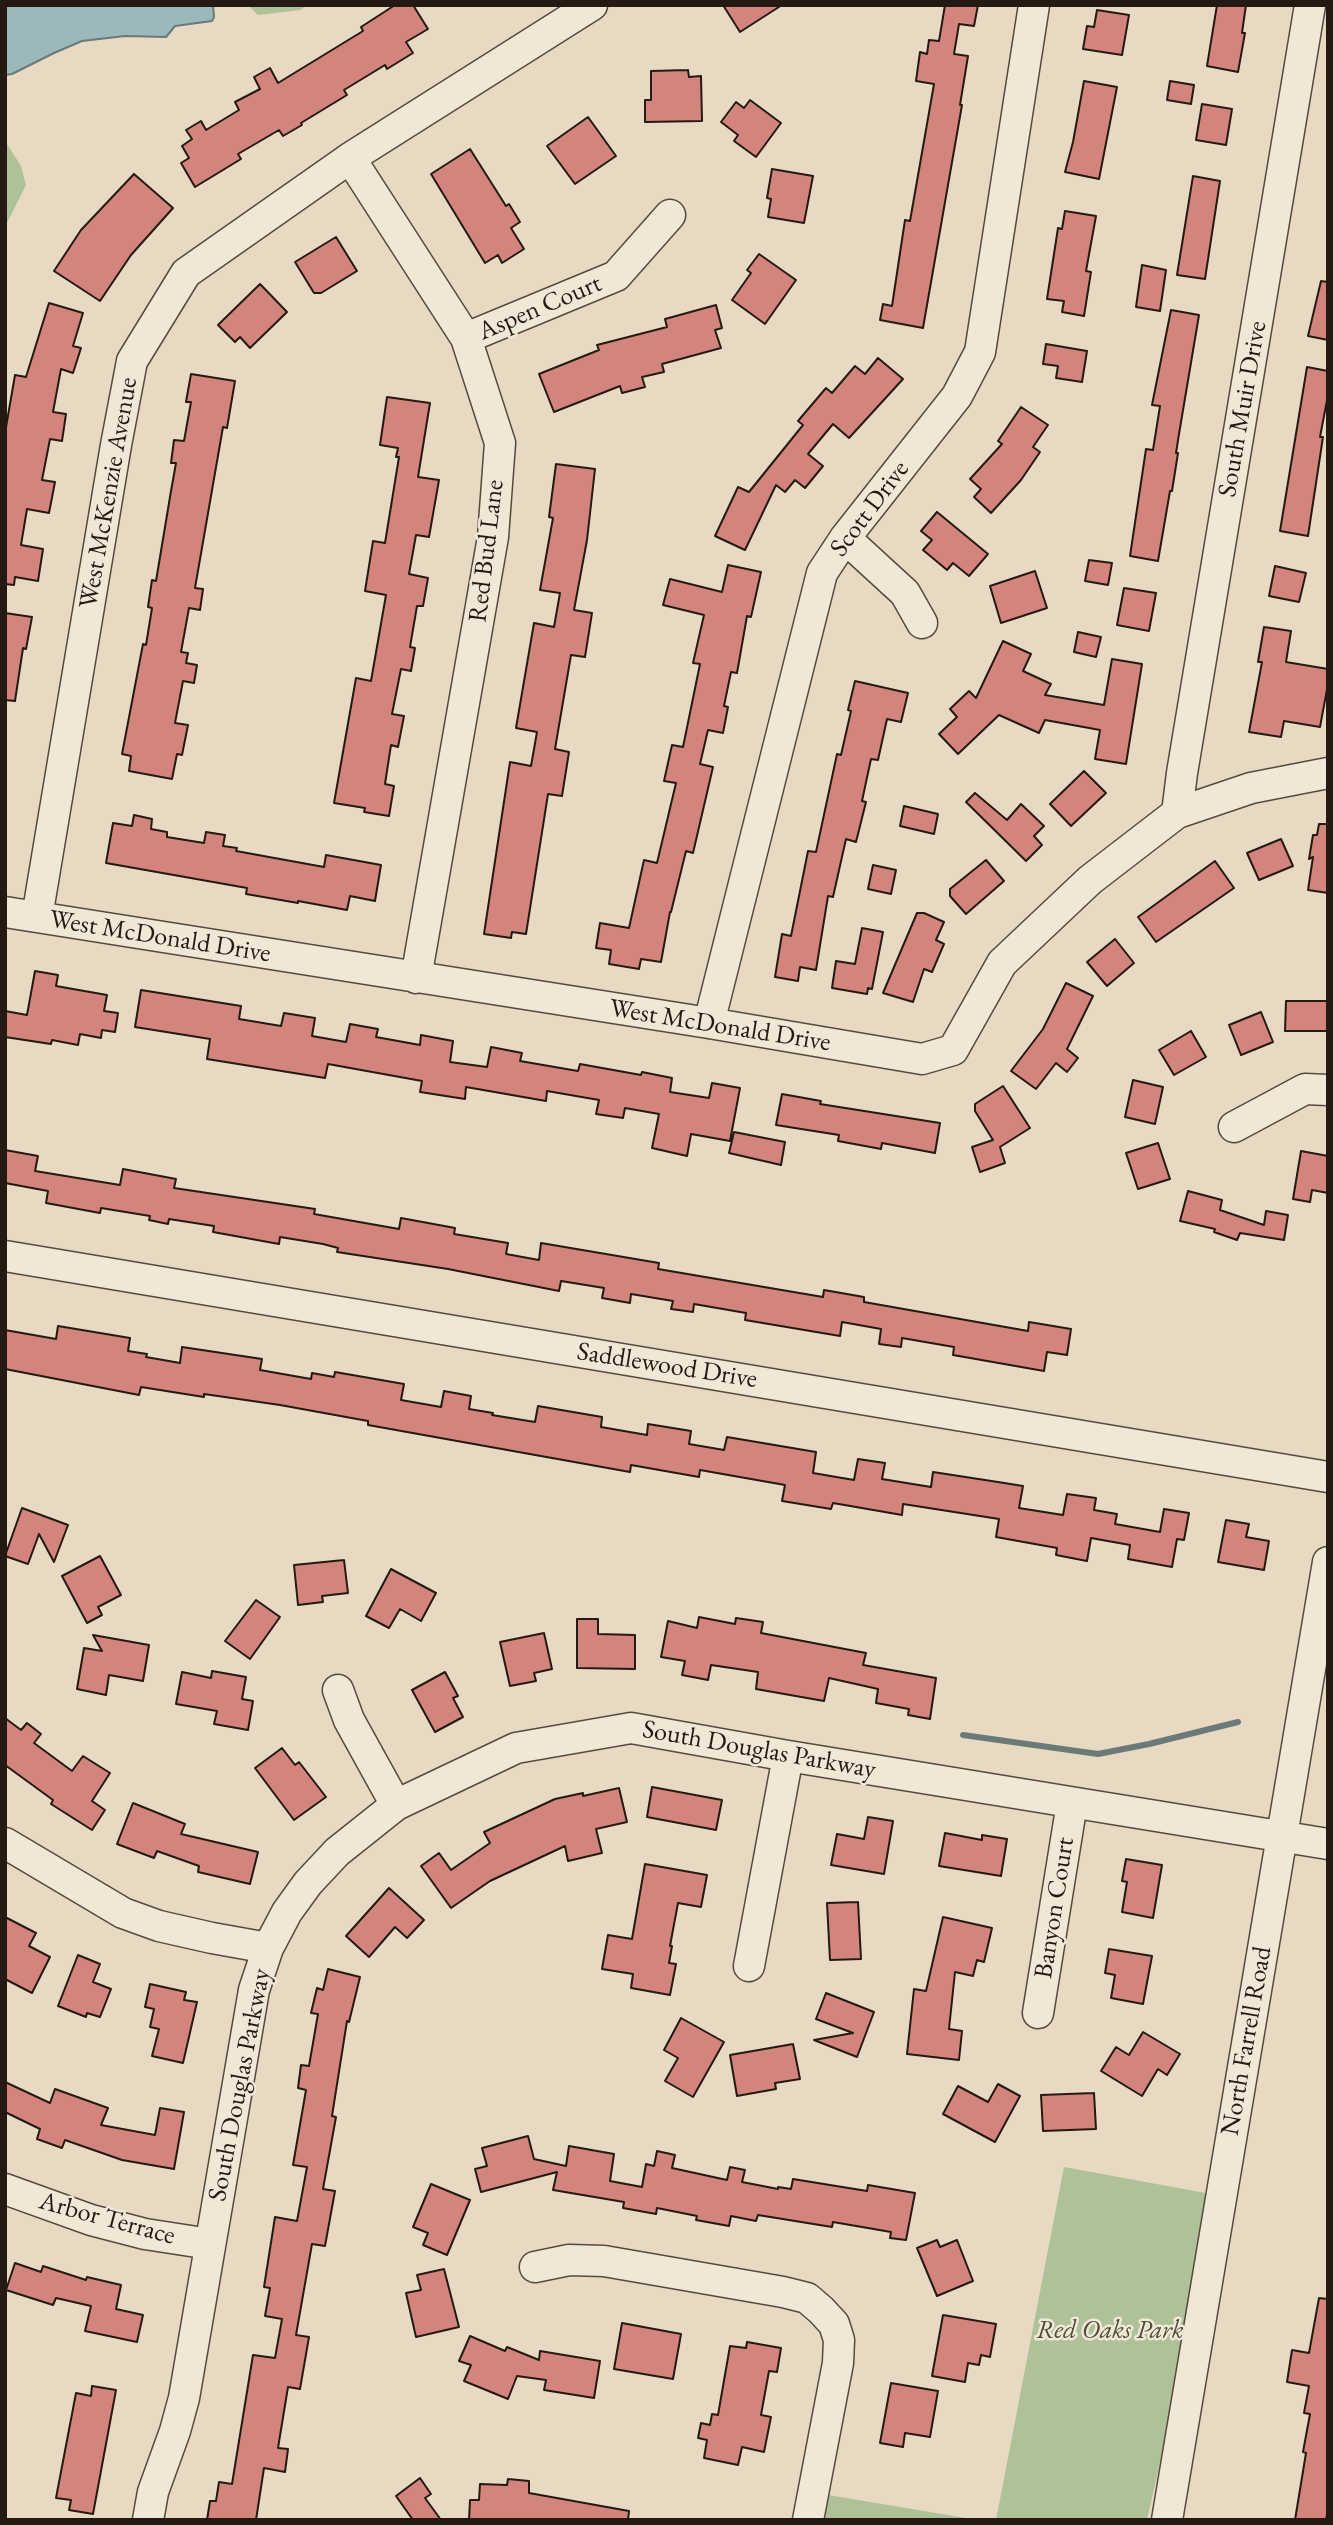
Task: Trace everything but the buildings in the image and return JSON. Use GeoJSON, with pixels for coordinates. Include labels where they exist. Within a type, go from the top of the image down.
{"type":"FeatureCollection","features":[{"type":"Feature","properties":{"kind":"street","name":"West McKenzie Avenue"},"geometry":{"type":"LineString","coordinates":[[37,917],[132,361],[186,273],[350,158],[592,5]]}},
{"type":"Feature","properties":{"kind":"street","name":"Scott Drive"},"geometry":{"type":"LineString","coordinates":[[709,1023],[822,573],[845,538],[957,396],[980,352],[1034,5]]}},
{"type":"Feature","properties":{"kind":"street","name":"South Muir Drive"},"geometry":{"type":"LineString","coordinates":[[1177,813],[1310,5]]}},
{"type":"Feature","properties":{"kind":"street","name":"Red Bud Lane"},"geometry":{"type":"LineString","coordinates":[[350,158],[466,338],[499,443],[493,537],[416,978]]}},
{"type":"Feature","properties":{"kind":"street","name":"Aspen Court"},"geometry":{"type":"LineString","coordinates":[[466,338],[616,276],[670,215]]}},
{"type":"Feature","properties":{"kind":"street"},"geometry":{"type":"LineString","coordinates":[[845,538],[905,593],[922,623]]}},
{"type":"Feature","properties":{"kind":"street","name":"West McDonald Drive"},"geometry":{"type":"LineString","coordinates":[[5,912],[922,1059],[953,1050],[1002,963],[1090,880],[1177,813],[1251,788],[1328,773]]}},
{"type":"Feature","properties":{"kind":"street"},"geometry":{"type":"LineString","coordinates":[[1234,1128],[1305,1089],[1328,1090]]}},
{"type":"Feature","properties":{"kind":"street","name":"Saddlewood Drive"},"geometry":{"type":"LineString","coordinates":[[5,1256],[1328,1477]]}},
{"type":"Feature","properties":{"kind":"street","name":"North Farrell Road"},"geometry":{"type":"LineString","coordinates":[[1167,2520],[1328,1562]]}},
{"type":"Feature","properties":{"kind":"street"},"geometry":{"type":"LineString","coordinates":[[338,1690],[349,1720],[396,1805]]}},
{"type":"Feature","properties":{"kind":"street","name":"South Douglas Parkway"},"geometry":{"type":"LineString","coordinates":[[148,2520],[153,2492],[184,2398],[254,1990],[268,1948],[287,1912],[308,1883],[337,1852],[396,1805],[516,1748],[631,1728],[1328,1844]]}},
{"type":"Feature","properties":{"kind":"street"},"geometry":{"type":"LineString","coordinates":[[749,1966],[788,1756]]}},
{"type":"Feature","properties":{"kind":"street","name":"Banyon Court"},"geometry":{"type":"LineString","coordinates":[[1038,2012],[1072,1802]]}},
{"type":"Feature","properties":{"kind":"street"},"geometry":{"type":"LineString","coordinates":[[5,1843],[123,1913],[159,1926],[268,1948]]}},
{"type":"Feature","properties":{"kind":"street","name":"Arbor Terrace"},"geometry":{"type":"LineString","coordinates":[[5,2189],[91,2220],[145,2234],[210,2244]]}},
{"type":"Feature","properties":{"kind":"street"},"geometry":{"type":"LineString","coordinates":[[535,2267],[569,2260],[604,2261],[783,2292],[807,2298],[821,2310],[834,2324],[839,2340],[838,2363],[808,2520]]}},
{"type":"Feature","properties":{"kind":"green space"},"geometry":{"type":"Polygon","coordinates":[[[248,5],[308,5],[300,10],[258,15],[248,5]]]}},
{"type":"Feature","properties":{"kind":"green space"},"geometry":{"type":"Polygon","coordinates":[[[5,141],[21,166],[26,185],[5,227],[5,141]]]}},
{"type":"Feature","properties":{"kind":"green space","name":"Red Oaks Park"},"geometry":{"type":"Polygon","coordinates":[[[1064,2167],[1211,2194],[1184,2356],[1147,2520],[996,2520],[1064,2167]]]}},
{"type":"Feature","properties":{"kind":"green space"},"geometry":{"type":"Polygon","coordinates":[[[828,2495],[978,2520],[824,2520],[828,2495]]]}},
{"type":"Feature","properties":{"kind":"water"},"geometry":{"type":"Polygon","coordinates":[[[5,5],[213,5],[214,17],[212,21],[175,26],[166,37],[125,36],[82,41],[5,75],[5,5]]]}},
{"type":"Feature","properties":{"kind":"waterway"},"geometry":{"type":"LineString","coordinates":[[963,1735],[1098,1754],[1238,1722]]}}]}
